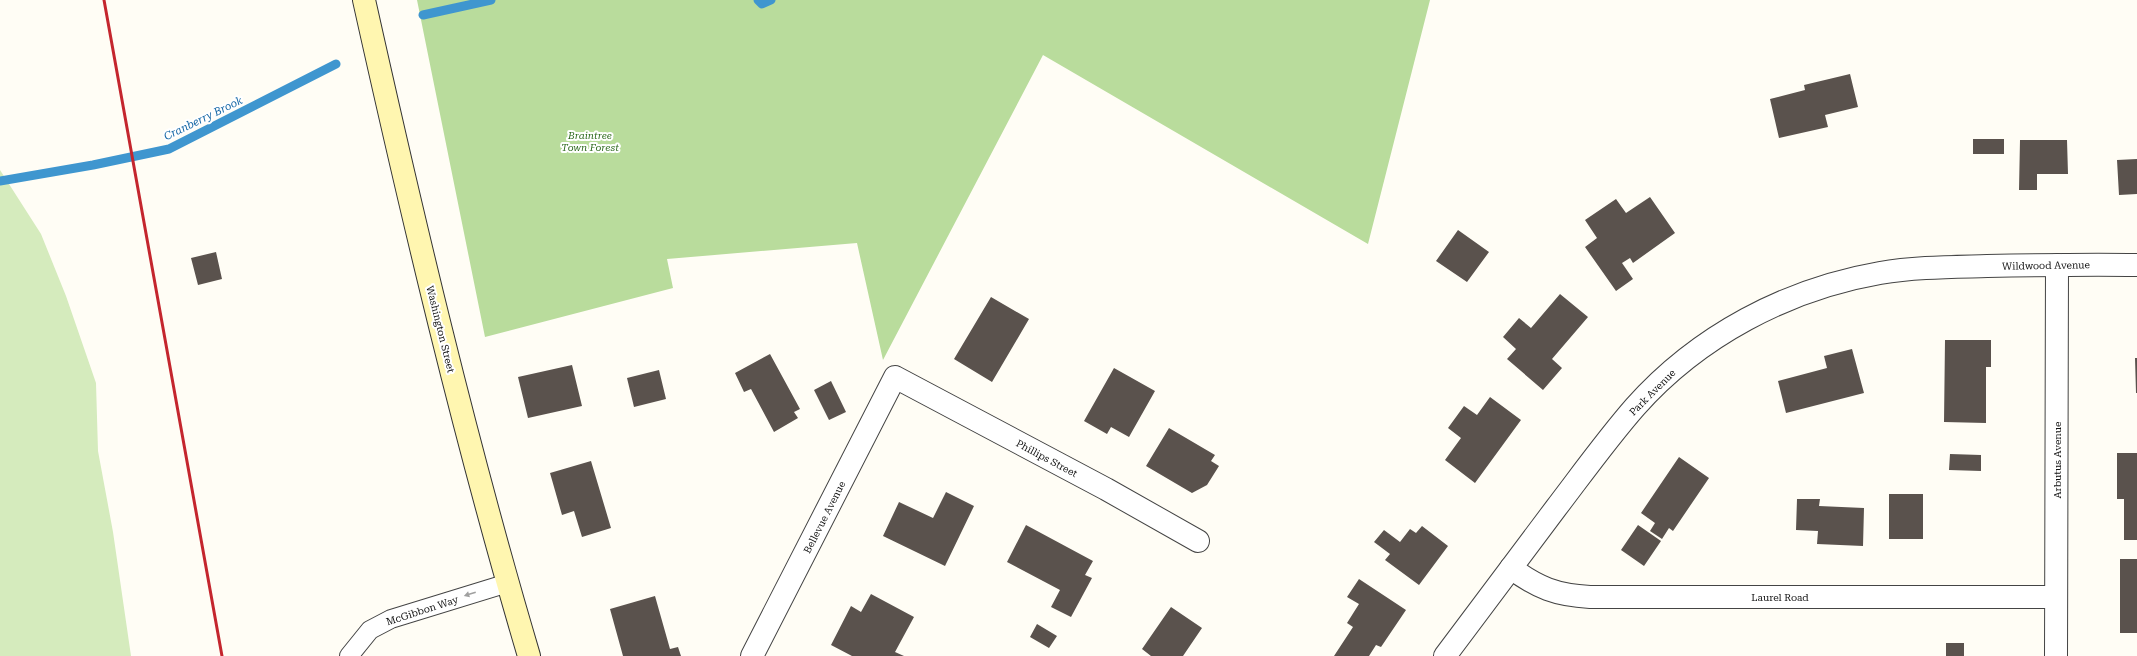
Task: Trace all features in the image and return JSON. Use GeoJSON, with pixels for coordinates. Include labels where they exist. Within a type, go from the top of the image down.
{"type":"FeatureCollection","features":[{"type":"Feature","properties":{"kind":"main road","name":"Washington Street"},"geometry":{"type":"LineString","coordinates":[[364,0],[438,317],[508,583],[529,656]]}},
{"type":"Feature","properties":{"kind":"street","name":"Arbutus Avenue"},"geometry":{"type":"LineString","coordinates":[[2056,656],[2057,265]]}},
{"type":"Feature","properties":{"kind":"street","name":"Wildwood Avenue"},"geometry":{"type":"LineString","coordinates":[[1954,267],[2137,265]]}},
{"type":"Feature","properties":{"kind":"street","name":"Park Avenue"},"geometry":{"type":"LineString","coordinates":[[1445,656],[1597,454],[1636,406],[1672,371],[1711,340],[1768,309],[1829,285],[1880,273],[1908,269],[1954,267]]}},
{"type":"Feature","properties":{"kind":"street","name":"Phillips Street"},"geometry":{"type":"LineString","coordinates":[[895,377],[1099,485],[1198,541]]}},
{"type":"Feature","properties":{"kind":"street","name":"Bellevue Avenue"},"geometry":{"type":"LineString","coordinates":[[752,656],[895,377]]}},
{"type":"Feature","properties":{"kind":"street","name":"Laurel Road"},"geometry":{"type":"LineString","coordinates":[[1511,568],[1536,586],[1547,591],[1590,596],[2056,597]]}},
{"type":"Feature","properties":{"kind":"lane","name":"McGibbon Way"},"geometry":{"type":"LineString","coordinates":[[349,656],[370,630],[391,618],[508,583]]}},
{"type":"Feature","properties":{"kind":"green space","name":"Braintree Town Forest"},"geometry":{"type":"Polygon","coordinates":[[[417,0],[1430,0],[1368,244],[1043,55],[883,360],[857,243],[667,259],[673,288],[485,337],[417,0]]]}},
{"type":"Feature","properties":{"kind":"green space"},"geometry":{"type":"Polygon","coordinates":[[[0,170],[41,234],[66,296],[96,383],[98,451],[113,532],[131,656],[0,656],[0,170]]]}},
{"type":"Feature","properties":{"kind":"building"},"geometry":{"type":"Polygon","coordinates":[[[1850,74],[1858,107],[1825,115],[1828,127],[1779,138],[1770,99],[1805,90],[1804,85],[1850,74]]]}},
{"type":"Feature","properties":{"kind":"building"},"geometry":{"type":"Polygon","coordinates":[[[1973,139],[2004,139],[2004,154],[1973,154],[1973,139]]]}},
{"type":"Feature","properties":{"kind":"building"},"geometry":{"type":"Polygon","coordinates":[[[2020,140],[2067,140],[2068,174],[2037,174],[2037,190],[2019,190],[2020,140]]]}},
{"type":"Feature","properties":{"kind":"building"},"geometry":{"type":"Polygon","coordinates":[[[2137,159],[2137,194],[2119,195],[2117,160],[2137,159]]]}},
{"type":"Feature","properties":{"kind":"building"},"geometry":{"type":"Polygon","coordinates":[[[1650,197],[1675,233],[1633,263],[1630,258],[1622,263],[1633,279],[1616,291],[1585,247],[1597,238],[1585,220],[1616,199],[1626,213],[1650,197]]]}},
{"type":"Feature","properties":{"kind":"building"},"geometry":{"type":"Polygon","coordinates":[[[1458,230],[1489,252],[1467,282],[1436,261],[1458,230]]]}},
{"type":"Feature","properties":{"kind":"building"},"geometry":{"type":"Polygon","coordinates":[[[216,252],[222,279],[198,285],[191,258],[216,252]]]}},
{"type":"Feature","properties":{"kind":"building"},"geometry":{"type":"Polygon","coordinates":[[[1560,294],[1588,317],[1552,359],[1562,368],[1543,390],[1507,359],[1516,349],[1503,337],[1519,318],[1531,328],[1560,294]]]}},
{"type":"Feature","properties":{"kind":"building"},"geometry":{"type":"Polygon","coordinates":[[[991,297],[1029,319],[992,382],[954,359],[991,297]]]}},
{"type":"Feature","properties":{"kind":"building"},"geometry":{"type":"Polygon","coordinates":[[[1945,340],[1991,340],[1991,367],[1986,367],[1986,423],[1944,422],[1945,340]]]}},
{"type":"Feature","properties":{"kind":"building"},"geometry":{"type":"Polygon","coordinates":[[[1852,349],[1864,393],[1786,413],[1778,381],[1827,368],[1824,356],[1852,349]]]}},
{"type":"Feature","properties":{"kind":"building"},"geometry":{"type":"Polygon","coordinates":[[[770,354],[800,409],[794,412],[798,418],[774,432],[751,389],[744,392],[735,373],[770,354]]]}},
{"type":"Feature","properties":{"kind":"building"},"geometry":{"type":"Polygon","coordinates":[[[2135,358],[2137,358],[2137,393],[2136,393],[2135,358]]]}},
{"type":"Feature","properties":{"kind":"building"},"geometry":{"type":"Polygon","coordinates":[[[572,365],[582,406],[528,418],[518,377],[572,365]]]}},
{"type":"Feature","properties":{"kind":"building"},"geometry":{"type":"Polygon","coordinates":[[[1114,368],[1155,391],[1129,437],[1111,427],[1107,434],[1084,421],[1114,368]]]}},
{"type":"Feature","properties":{"kind":"building"},"geometry":{"type":"Polygon","coordinates":[[[659,370],[666,399],[634,407],[627,378],[659,370]]]}},
{"type":"Feature","properties":{"kind":"building"},"geometry":{"type":"Polygon","coordinates":[[[831,381],[846,412],[829,420],[814,390],[831,381]]]}},
{"type":"Feature","properties":{"kind":"building"},"geometry":{"type":"Polygon","coordinates":[[[1490,397],[1521,420],[1475,483],[1445,460],[1461,438],[1448,428],[1464,406],[1477,415],[1490,397]]]}},
{"type":"Feature","properties":{"kind":"building"},"geometry":{"type":"Polygon","coordinates":[[[1169,428],[1215,455],[1211,461],[1219,466],[1207,485],[1192,493],[1146,466],[1169,428]]]}},
{"type":"Feature","properties":{"kind":"building"},"geometry":{"type":"Polygon","coordinates":[[[2117,453],[2137,453],[2137,540],[2124,540],[2124,499],[2117,499],[2117,453]]]}},
{"type":"Feature","properties":{"kind":"building"},"geometry":{"type":"Polygon","coordinates":[[[1950,454],[1981,455],[1981,471],[1949,470],[1950,454]]]}},
{"type":"Feature","properties":{"kind":"building"},"geometry":{"type":"Polygon","coordinates":[[[1679,457],[1709,478],[1673,531],[1669,528],[1662,539],[1650,531],[1655,523],[1641,513],[1679,457]]]}},
{"type":"Feature","properties":{"kind":"building"},"geometry":{"type":"Polygon","coordinates":[[[591,461],[611,528],[582,537],[574,511],[562,515],[550,473],[591,461]]]}},
{"type":"Feature","properties":{"kind":"building"},"geometry":{"type":"Polygon","coordinates":[[[946,492],[974,506],[945,566],[883,536],[899,502],[933,518],[946,492]]]}},
{"type":"Feature","properties":{"kind":"building"},"geometry":{"type":"Polygon","coordinates":[[[1889,494],[1923,494],[1923,539],[1889,539],[1889,494]]]}},
{"type":"Feature","properties":{"kind":"building"},"geometry":{"type":"Polygon","coordinates":[[[1797,499],[1820,499],[1819,506],[1864,508],[1863,546],[1817,544],[1818,531],[1796,530],[1797,499]]]}},
{"type":"Feature","properties":{"kind":"building"},"geometry":{"type":"Polygon","coordinates":[[[1026,525],[1093,561],[1085,575],[1092,578],[1071,617],[1051,607],[1060,590],[1007,562],[1026,525]]]}},
{"type":"Feature","properties":{"kind":"building"},"geometry":{"type":"Polygon","coordinates":[[[1638,525],[1661,541],[1644,566],[1621,550],[1638,525]]]}},
{"type":"Feature","properties":{"kind":"building"},"geometry":{"type":"Polygon","coordinates":[[[1422,526],[1448,546],[1419,585],[1385,560],[1390,554],[1374,542],[1384,530],[1400,542],[1410,529],[1416,533],[1422,526]]]}},
{"type":"Feature","properties":{"kind":"building"},"geometry":{"type":"Polygon","coordinates":[[[2120,559],[2137,559],[2137,633],[2120,633],[2120,559]]]}},
{"type":"Feature","properties":{"kind":"building"},"geometry":{"type":"Polygon","coordinates":[[[1359,579],[1406,610],[1381,647],[1376,645],[1369,656],[1334,656],[1353,627],[1347,623],[1359,604],[1347,597],[1359,579]]]}},
{"type":"Feature","properties":{"kind":"building"},"geometry":{"type":"Polygon","coordinates":[[[871,594],[914,617],[895,652],[904,656],[852,656],[831,645],[851,606],[861,612],[871,594]]]}},
{"type":"Feature","properties":{"kind":"building"},"geometry":{"type":"Polygon","coordinates":[[[655,596],[670,649],[678,647],[681,656],[623,656],[610,609],[655,596]]]}},
{"type":"Feature","properties":{"kind":"building"},"geometry":{"type":"Polygon","coordinates":[[[1171,607],[1202,628],[1183,656],[1151,656],[1142,649],[1171,607]]]}},
{"type":"Feature","properties":{"kind":"building"},"geometry":{"type":"Polygon","coordinates":[[[1037,624],[1057,636],[1049,648],[1030,637],[1037,624]]]}},
{"type":"Feature","properties":{"kind":"building"},"geometry":{"type":"Polygon","coordinates":[[[1946,643],[1964,643],[1964,656],[1946,656],[1946,643]]]}},
{"type":"Feature","properties":{"kind":"waterway","name":"Cranberry Brook"},"geometry":{"type":"LineString","coordinates":[[423,15],[491,0]]}},
{"type":"Feature","properties":{"kind":"waterway","name":"Cranberry Brook"},"geometry":{"type":"LineString","coordinates":[[758,0],[762,4],[771,0]]}},
{"type":"Feature","properties":{"kind":"waterway","name":"Cranberry Brook"},"geometry":{"type":"LineString","coordinates":[[0,181],[93,165],[169,149],[336,64]]}},
{"type":"Feature","properties":{"kind":"railway"},"geometry":{"type":"LineString","coordinates":[[104,0],[222,656]]}}]}
